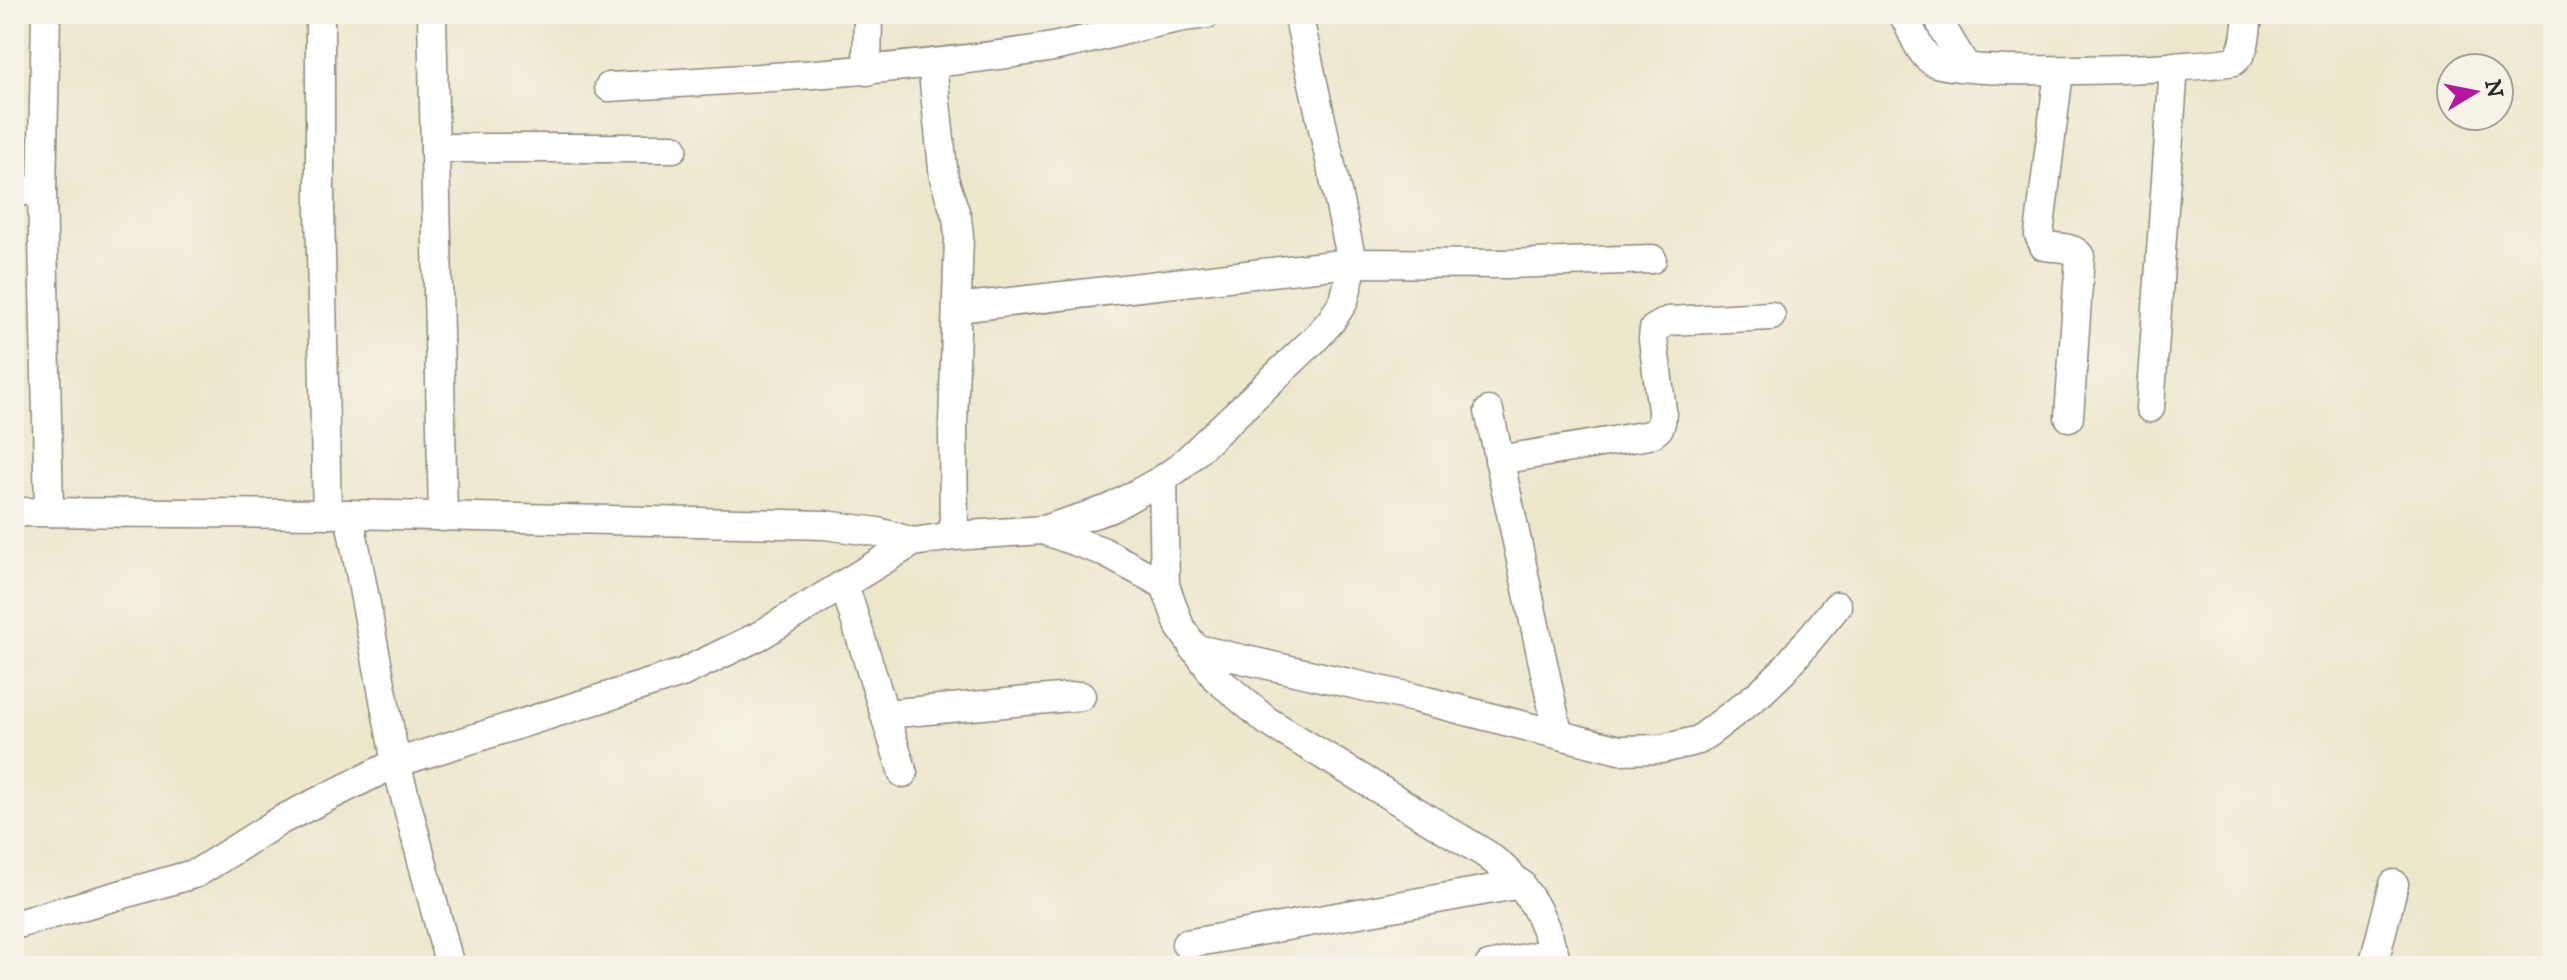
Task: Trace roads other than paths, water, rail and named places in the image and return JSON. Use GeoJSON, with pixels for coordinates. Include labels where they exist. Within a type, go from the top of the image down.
{"type":"FeatureCollection","features":[{"type":"Feature","properties":{"kind":"street"},"geometry":{"type":"LineString","coordinates":[[320,14],[338,514],[396,763],[450,966]]}},
{"type":"Feature","properties":{"kind":"street"},"geometry":{"type":"LineString","coordinates":[[432,14],[443,517]]}},
{"type":"Feature","properties":{"kind":"street"},"geometry":{"type":"LineString","coordinates":[[867,71],[868,14]]}},
{"type":"Feature","properties":{"kind":"street"},"geometry":{"type":"LineString","coordinates":[[609,87],[932,64],[1062,46],[1164,20],[1207,14]]}},
{"type":"Feature","properties":{"kind":"street"},"geometry":{"type":"LineString","coordinates":[[14,925],[197,873],[281,820],[396,763],[682,673],[759,636],[913,542],[1043,530],[1109,509],[1163,479],[1181,466],[1315,339],[1344,301],[1350,276],[1350,252],[1298,14]]}},
{"type":"Feature","properties":{"kind":"street"},"geometry":{"type":"LineString","coordinates":[[1903,14],[1921,49],[1933,62],[1966,67],[2059,71],[2234,61],[2243,48],[2248,14]]}},
{"type":"Feature","properties":{"kind":"street"},"geometry":{"type":"LineString","coordinates":[[1938,14],[1943,29],[1966,67]]}},
{"type":"Feature","properties":{"kind":"street"},"geometry":{"type":"LineString","coordinates":[[46,15],[42,190],[49,512]]}},
{"type":"Feature","properties":{"kind":"street"},"geometry":{"type":"LineString","coordinates":[[932,64],[944,178],[959,235],[953,425],[954,536]]}},
{"type":"Feature","properties":{"kind":"street"},"geometry":{"type":"LineString","coordinates":[[2150,408],[2174,66]]}},
{"type":"Feature","properties":{"kind":"street"},"geometry":{"type":"LineString","coordinates":[[2059,71],[2039,235],[2044,246],[2070,249],[2080,256],[2069,417]]}},
{"type":"Feature","properties":{"kind":"street"},"geometry":{"type":"LineString","coordinates":[[435,148],[673,148]]}},
{"type":"Feature","properties":{"kind":"street"},"geometry":{"type":"LineString","coordinates":[[14,192],[42,190]]}},
{"type":"Feature","properties":{"kind":"street"},"geometry":{"type":"LineString","coordinates":[[957,308],[1350,263],[1508,264],[1652,259]]}},
{"type":"Feature","properties":{"kind":"street"},"geometry":{"type":"LineString","coordinates":[[1499,460],[1658,431],[1662,411],[1654,329],[1668,321],[1771,316]]}},
{"type":"Feature","properties":{"kind":"street"},"geometry":{"type":"LineString","coordinates":[[1489,411],[1558,733]]}},
{"type":"Feature","properties":{"kind":"street"},"geometry":{"type":"LineString","coordinates":[[1163,479],[1165,585],[1180,627],[1216,678],[1267,721],[1486,854],[1521,884],[1542,917],[1555,959],[1489,966]]}},
{"type":"Feature","properties":{"kind":"street"},"geometry":{"type":"LineString","coordinates":[[14,512],[338,514],[825,525],[878,532],[913,542]]}},
{"type":"Feature","properties":{"kind":"street"},"geometry":{"type":"LineString","coordinates":[[1043,530],[1102,551],[1165,585]]}},
{"type":"Feature","properties":{"kind":"street"},"geometry":{"type":"LineString","coordinates":[[844,584],[903,773]]}},
{"type":"Feature","properties":{"kind":"street"},"geometry":{"type":"LineString","coordinates":[[1193,648],[1415,698],[1595,744],[1630,750],[1662,749],[1699,740],[1771,684],[1837,606]]}},
{"type":"Feature","properties":{"kind":"street"},"geometry":{"type":"LineString","coordinates":[[885,714],[1081,696]]}},
{"type":"Feature","properties":{"kind":"street"},"geometry":{"type":"LineString","coordinates":[[1186,944],[1521,884]]}},
{"type":"Feature","properties":{"kind":"street"},"geometry":{"type":"LineString","coordinates":[[2373,966],[2394,884]]}}]}
